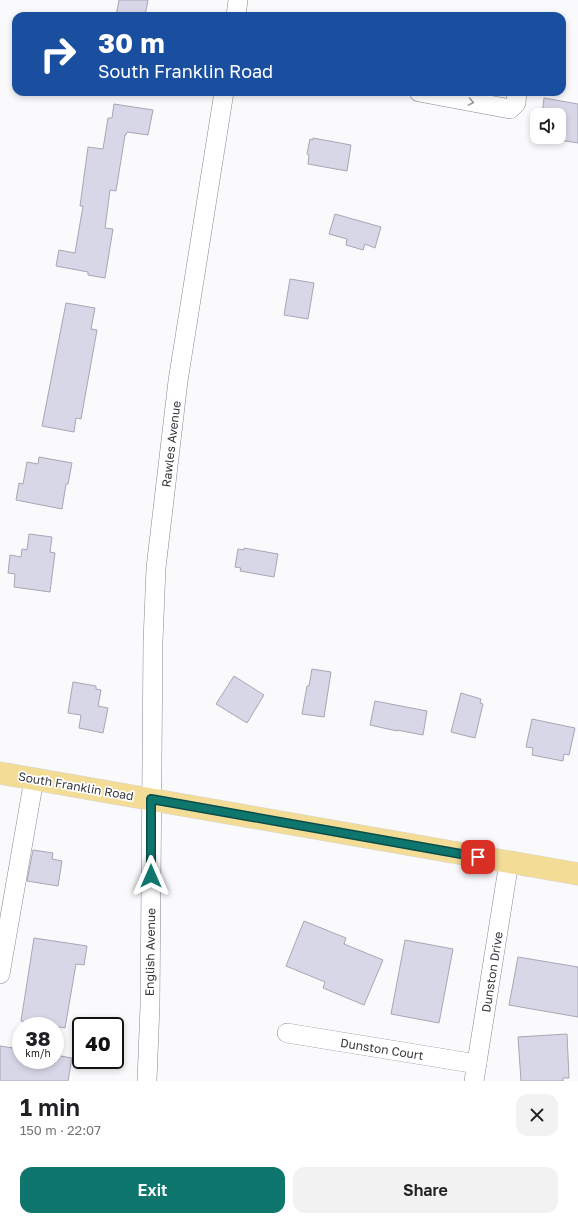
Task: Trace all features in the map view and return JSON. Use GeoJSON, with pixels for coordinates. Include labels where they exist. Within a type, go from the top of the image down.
{"type":"FeatureCollection","features":[{"type":"Feature","properties":{"kind":"main road","name":"South Franklin Road"},"geometry":{"type":"LineString","coordinates":[[0,773],[578,874]]}},
{"type":"Feature","properties":{"kind":"street"},"geometry":{"type":"LineString","coordinates":[[236,12],[238,0]]}},
{"type":"Feature","properties":{"kind":"street","name":"Rawles Avenue"},"geometry":{"type":"LineString","coordinates":[[151,799],[153,641],[157,560],[178,381],[223,96]]}},
{"type":"Feature","properties":{"kind":"street"},"geometry":{"type":"LineString","coordinates":[[440,96],[510,109],[516,103],[517,96]]}},
{"type":"Feature","properties":{"kind":"street"},"geometry":{"type":"LineString","coordinates":[[0,974],[34,779]]}},
{"type":"Feature","properties":{"kind":"street","name":"English Avenue"},"geometry":{"type":"LineString","coordinates":[[147,1081],[150,1005],[151,799]]}},
{"type":"Feature","properties":{"kind":"street","name":"Dunston Drive"},"geometry":{"type":"LineString","coordinates":[[476,1073],[509,862]]}},
{"type":"Feature","properties":{"kind":"street","name":"Dunston Court"},"geometry":{"type":"LineString","coordinates":[[287,1033],[476,1073]]}},
{"type":"Feature","properties":{"kind":"building"},"geometry":{"type":"Polygon","coordinates":[[[119,0],[148,0],[146,12],[117,12],[119,0]]]}},
{"type":"Feature","properties":{"kind":"building"},"geometry":{"type":"Polygon","coordinates":[[[544,98],[578,104],[578,143],[566,141],[566,108],[543,108],[544,98]]]}},
{"type":"Feature","properties":{"kind":"building"},"geometry":{"type":"Polygon","coordinates":[[[114,104],[153,110],[148,135],[127,132],[125,135],[116,191],[110,190],[105,228],[113,229],[105,278],[88,275],[88,272],[56,266],[59,250],[75,253],[83,206],[80,206],[88,147],[103,149],[108,118],[112,118],[114,104]]]}},
{"type":"Feature","properties":{"kind":"building"},"geometry":{"type":"Polygon","coordinates":[[[313,138],[351,145],[347,171],[308,164],[309,155],[307,154],[310,139],[313,140],[313,138]]]}},
{"type":"Feature","properties":{"kind":"building"},"geometry":{"type":"Polygon","coordinates":[[[335,214],[381,227],[375,248],[365,244],[363,250],[346,245],[347,239],[329,234],[335,214]]]}},
{"type":"Feature","properties":{"kind":"building"},"geometry":{"type":"Polygon","coordinates":[[[290,279],[314,283],[308,319],[284,315],[290,279]]]}},
{"type":"Feature","properties":{"kind":"building"},"geometry":{"type":"Polygon","coordinates":[[[66,303],[95,308],[91,329],[97,330],[81,419],[76,418],[74,432],[42,426],[66,303]]]}},
{"type":"Feature","properties":{"kind":"building"},"geometry":{"type":"Polygon","coordinates":[[[39,457],[72,463],[68,484],[66,484],[62,509],[16,500],[19,483],[23,484],[27,462],[38,464],[39,457]]]}},
{"type":"Feature","properties":{"kind":"building"},"geometry":{"type":"Polygon","coordinates":[[[29,534],[52,537],[50,552],[55,553],[50,592],[14,587],[15,574],[8,573],[10,555],[21,557],[22,549],[27,550],[29,534]]]}},
{"type":"Feature","properties":{"kind":"building"},"geometry":{"type":"Polygon","coordinates":[[[244,548],[278,554],[274,577],[240,571],[241,568],[235,567],[238,549],[244,550],[244,548]]]}},
{"type":"Feature","properties":{"kind":"building"},"geometry":{"type":"Polygon","coordinates":[[[312,669],[331,672],[324,717],[302,714],[312,669]]]}},
{"type":"Feature","properties":{"kind":"building"},"geometry":{"type":"Polygon","coordinates":[[[234,676],[264,695],[247,723],[216,704],[234,676]]]}},
{"type":"Feature","properties":{"kind":"building"},"geometry":{"type":"Polygon","coordinates":[[[73,682],[96,686],[96,689],[101,690],[98,706],[108,708],[103,733],[79,728],[81,715],[68,713],[73,682]]]}},
{"type":"Feature","properties":{"kind":"building"},"geometry":{"type":"Polygon","coordinates":[[[461,693],[481,699],[480,703],[483,704],[475,738],[451,732],[461,693]]]}},
{"type":"Feature","properties":{"kind":"building"},"geometry":{"type":"Polygon","coordinates":[[[375,701],[427,711],[423,735],[370,725],[375,701]]]}},
{"type":"Feature","properties":{"kind":"building"},"geometry":{"type":"Polygon","coordinates":[[[532,719],[575,728],[569,755],[564,754],[563,761],[532,755],[533,748],[526,747],[532,719]]]}},
{"type":"Feature","properties":{"kind":"building"},"geometry":{"type":"Polygon","coordinates":[[[33,850],[53,853],[52,859],[62,861],[58,886],[27,881],[33,850]]]}},
{"type":"Feature","properties":{"kind":"building"},"geometry":{"type":"Polygon","coordinates":[[[304,921],[346,938],[344,944],[383,960],[364,1005],[323,988],[325,982],[286,966],[304,921]]]}},
{"type":"Feature","properties":{"kind":"building"},"geometry":{"type":"Polygon","coordinates":[[[34,938],[87,946],[84,965],[76,964],[65,1028],[64,1017],[22,1017],[34,938]]]}},
{"type":"Feature","properties":{"kind":"building"},"geometry":{"type":"Polygon","coordinates":[[[405,940],[453,949],[439,1023],[391,1014],[405,940]]]}},
{"type":"Feature","properties":{"kind":"building"},"geometry":{"type":"Polygon","coordinates":[[[518,957],[578,967],[578,1017],[509,1005],[518,957]]]}},
{"type":"Feature","properties":{"kind":"building"},"geometry":{"type":"Polygon","coordinates":[[[567,1034],[569,1078],[563,1078],[563,1081],[521,1081],[518,1037],[567,1034]]]}},
{"type":"Feature","properties":{"kind":"building"},"geometry":{"type":"Polygon","coordinates":[[[0,1046],[12,1048],[12,1069],[64,1069],[64,1057],[72,1058],[68,1081],[0,1081],[0,1046]]]}},
{"type":"Feature","properties":{"kind":"route"},"geometry":{"type":"LineString","coordinates":[[151,876],[151,799],[478,857]]}}]}
